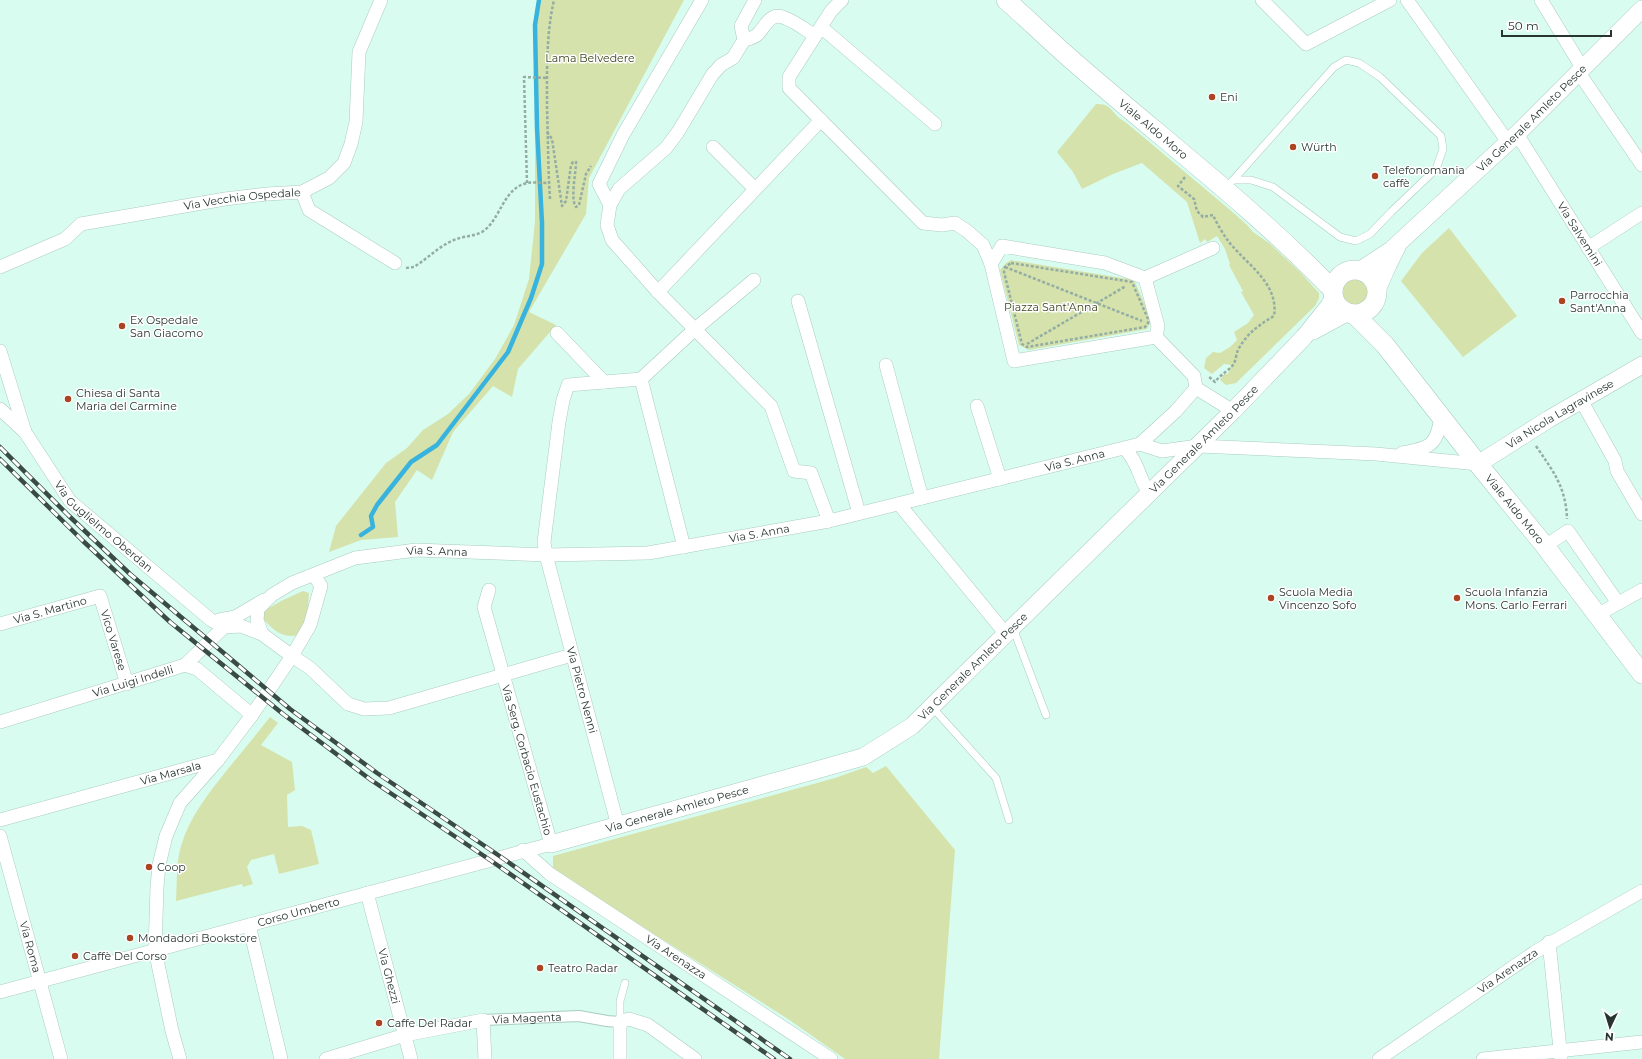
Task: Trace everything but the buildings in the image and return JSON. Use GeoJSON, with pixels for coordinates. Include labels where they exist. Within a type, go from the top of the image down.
{"type":"FeatureCollection","features":[{"type":"Feature","properties":{"kind":"main road","name":"Viale Aldo Moro"},"geometry":{"type":"LineString","coordinates":[[1006,0],[1080,67],[1197,164],[1229,184],[1302,257],[1333,293]]}},
{"type":"Feature","properties":{"kind":"main road","name":"Viale Aldo Moro"},"geometry":{"type":"LineString","coordinates":[[1302,257],[1322,264],[1355,270]]}},
{"type":"Feature","properties":{"kind":"main road"},"geometry":{"type":"LineString","coordinates":[[1355,270],[1366,273],[1371,278],[1376,294],[1368,309],[1351,313],[1341,309],[1333,293],[1335,283],[1339,277],[1345,272],[1355,270]]}},
{"type":"Feature","properties":{"kind":"main road","name":"Viale Aldo Moro"},"geometry":{"type":"LineString","coordinates":[[1376,294],[1377,318],[1385,345]]}},
{"type":"Feature","properties":{"kind":"main road","name":"Viale Aldo Moro"},"geometry":{"type":"LineString","coordinates":[[1351,313],[1385,345],[1478,464],[1545,546],[1642,674]]}},
{"type":"Feature","properties":{"kind":"street","name":"Via Vecchia Ospedale"},"geometry":{"type":"LineString","coordinates":[[0,267],[65,239],[81,224],[225,199],[302,192],[329,178],[344,164],[351,144],[356,122],[359,52],[381,0]]}},
{"type":"Feature","properties":{"kind":"street"},"geometry":{"type":"LineString","coordinates":[[610,205],[599,184],[623,134],[702,0]]}},
{"type":"Feature","properties":{"kind":"street"},"geometry":{"type":"LineString","coordinates":[[755,0],[741,26],[744,40],[733,58],[720,65],[712,75],[678,132],[666,148],[619,189],[610,205],[607,226],[612,240],[658,292],[771,406],[794,471],[811,473],[829,521]]}},
{"type":"Feature","properties":{"kind":"street"},"geometry":{"type":"LineString","coordinates":[[842,0],[831,11],[790,77],[789,88],[923,223],[942,225],[955,223],[983,245],[991,264],[1014,361],[1156,337]]}},
{"type":"Feature","properties":{"kind":"street"},"geometry":{"type":"LineString","coordinates":[[1262,0],[1306,44],[1390,0]]}},
{"type":"Feature","properties":{"kind":"street","name":"Via Salvemini"},"geometry":{"type":"LineString","coordinates":[[1407,0],[1513,138],[1588,248],[1642,333]]}},
{"type":"Feature","properties":{"kind":"street"},"geometry":{"type":"LineString","coordinates":[[1542,0],[1581,71],[1642,165]]}},
{"type":"Feature","properties":{"kind":"street","name":"Via Generale Amleto Pesce"},"geometry":{"type":"LineString","coordinates":[[1355,270],[1379,258],[1402,240],[1513,138],[1642,10]]}},
{"type":"Feature","properties":{"kind":"street"},"geometry":{"type":"LineString","coordinates":[[744,40],[750,39],[757,35],[770,19],[776,16],[784,17],[818,32],[935,124]]}},
{"type":"Feature","properties":{"kind":"street"},"geometry":{"type":"LineString","coordinates":[[658,292],[821,120]]}},
{"type":"Feature","properties":{"kind":"street"},"geometry":{"type":"LineString","coordinates":[[713,147],[755,189]]}},
{"type":"Feature","properties":{"kind":"street"},"geometry":{"type":"LineString","coordinates":[[302,192],[309,210],[394,264]]}},
{"type":"Feature","properties":{"kind":"street"},"geometry":{"type":"LineString","coordinates":[[1588,248],[1642,212]]}},
{"type":"Feature","properties":{"kind":"street","name":"Via Generale Amleto Pesce"},"geometry":{"type":"LineString","coordinates":[[1376,294],[1388,265],[1402,240]]}},
{"type":"Feature","properties":{"kind":"street"},"geometry":{"type":"LineString","coordinates":[[991,264],[1002,246],[1105,263],[1145,278],[1213,248]]}},
{"type":"Feature","properties":{"kind":"street"},"geometry":{"type":"LineString","coordinates":[[1145,278],[1158,326],[1156,337]]}},
{"type":"Feature","properties":{"kind":"street"},"geometry":{"type":"LineString","coordinates":[[557,333],[604,382],[641,379],[694,330],[754,280]]}},
{"type":"Feature","properties":{"kind":"street","name":"Via Generale Amleto Pesce"},"geometry":{"type":"LineString","coordinates":[[551,844],[863,757],[912,726],[1233,412],[1304,337],[1328,306],[1333,293]]}},
{"type":"Feature","properties":{"kind":"street"},"geometry":{"type":"LineString","coordinates":[[798,301],[859,513]]}},
{"type":"Feature","properties":{"kind":"street","name":"Via Generale Amleto Pesce"},"geometry":{"type":"LineString","coordinates":[[1304,337],[1318,328],[1351,313]]}},
{"type":"Feature","properties":{"kind":"street"},"geometry":{"type":"LineString","coordinates":[[1156,337],[1195,382],[1233,412]]}},
{"type":"Feature","properties":{"kind":"street"},"geometry":{"type":"LineString","coordinates":[[0,351],[25,432]]}},
{"type":"Feature","properties":{"kind":"street"},"geometry":{"type":"LineString","coordinates":[[886,365],[922,498]]}},
{"type":"Feature","properties":{"kind":"street","name":"Via Nicola Lagravinese"},"geometry":{"type":"LineString","coordinates":[[1478,464],[1581,400],[1642,366]]}},
{"type":"Feature","properties":{"kind":"street"},"geometry":{"type":"LineString","coordinates":[[641,379],[684,547]]}},
{"type":"Feature","properties":{"kind":"street","name":"Via Pietro Nenni"},"geometry":{"type":"LineString","coordinates":[[604,382],[568,385],[563,400],[544,542],[572,655],[618,826]]}},
{"type":"Feature","properties":{"kind":"street"},"geometry":{"type":"LineString","coordinates":[[1195,382],[1176,411],[1140,444],[1162,451],[1198,446],[1397,454],[1425,448],[1433,442],[1439,432],[1441,416]]}},
{"type":"Feature","properties":{"kind":"street"},"geometry":{"type":"LineString","coordinates":[[1581,400],[1615,461],[1617,471],[1642,514]]}},
{"type":"Feature","properties":{"kind":"street"},"geometry":{"type":"LineString","coordinates":[[977,406],[1000,479]]}},
{"type":"Feature","properties":{"kind":"street","name":"Via Guglielmo Oberdan"},"geometry":{"type":"LineString","coordinates":[[0,410],[25,432],[70,502],[211,620],[224,627]]}},
{"type":"Feature","properties":{"kind":"street","name":"Via S. Anna"},"geometry":{"type":"LineString","coordinates":[[272,595],[292,583],[355,558],[416,550],[546,555],[648,553],[684,547],[829,521],[1125,449],[1140,444]]}},
{"type":"Feature","properties":{"kind":"street"},"geometry":{"type":"LineString","coordinates":[[1125,449],[1133,457],[1143,484],[1149,493]]}},
{"type":"Feature","properties":{"kind":"street"},"geometry":{"type":"LineString","coordinates":[[1376,454],[1478,464]]}},
{"type":"Feature","properties":{"kind":"street"},"geometry":{"type":"LineString","coordinates":[[899,504],[1009,631]]}},
{"type":"Feature","properties":{"kind":"street"},"geometry":{"type":"LineString","coordinates":[[1545,546],[1568,531],[1618,603]]}},
{"type":"Feature","properties":{"kind":"street"},"geometry":{"type":"LineString","coordinates":[[180,1059],[172,1031],[155,950],[156,887],[159,865],[166,836],[180,803],[218,760],[252,715],[292,656],[310,625],[321,586],[314,575]]}},
{"type":"Feature","properties":{"kind":"street","name":"Via Serg. Corbacio Eustachio"},"geometry":{"type":"LineString","coordinates":[[489,590],[484,607],[551,844]]}},
{"type":"Feature","properties":{"kind":"street"},"geometry":{"type":"LineString","coordinates":[[1597,615],[1642,590]]}},
{"type":"Feature","properties":{"kind":"street"},"geometry":{"type":"LineString","coordinates":[[211,620],[235,618],[272,595]]}},
{"type":"Feature","properties":{"kind":"street"},"geometry":{"type":"LineString","coordinates":[[262,634],[257,620],[258,609],[272,595]]}},
{"type":"Feature","properties":{"kind":"street","name":"Via S. Martino"},"geometry":{"type":"LineString","coordinates":[[0,624],[100,596]]}},
{"type":"Feature","properties":{"kind":"street","name":"Vico Varese"},"geometry":{"type":"LineString","coordinates":[[100,596],[127,684]]}},
{"type":"Feature","properties":{"kind":"street","name":"Via Serg. Corbacio Eustachio"},"geometry":{"type":"LineString","coordinates":[[224,627],[241,626],[262,634],[310,668],[348,704],[364,709],[389,708],[572,655]]}},
{"type":"Feature","properties":{"kind":"street"},"geometry":{"type":"LineString","coordinates":[[185,665],[224,627]]}},
{"type":"Feature","properties":{"kind":"street","name":"Via Luigi Indelli"},"geometry":{"type":"LineString","coordinates":[[0,722],[185,665],[197,669],[252,715]]}},
{"type":"Feature","properties":{"kind":"street","name":"Via Marsala"},"geometry":{"type":"LineString","coordinates":[[0,820],[218,760]]}},
{"type":"Feature","properties":{"kind":"street","name":"Via Roma"},"geometry":{"type":"LineString","coordinates":[[0,836],[61,1059]]}},
{"type":"Feature","properties":{"kind":"street","name":"Corso Umberto"},"geometry":{"type":"LineString","coordinates":[[0,992],[523,850],[551,844]]}},
{"type":"Feature","properties":{"kind":"street","name":"Via Arenazza"},"geometry":{"type":"LineString","coordinates":[[523,850],[550,874],[832,1059]]}},
{"type":"Feature","properties":{"kind":"street","name":"Via Arenazza"},"geometry":{"type":"LineString","coordinates":[[1379,1059],[1550,942],[1642,891]]}},
{"type":"Feature","properties":{"kind":"street","name":"Via Ghezzi"},"geometry":{"type":"LineString","coordinates":[[367,893],[411,1059]]}},
{"type":"Feature","properties":{"kind":"street"},"geometry":{"type":"LineString","coordinates":[[249,925],[281,1059]]}},
{"type":"Feature","properties":{"kind":"street"},"geometry":{"type":"LineString","coordinates":[[1550,942],[1561,1054]]}},
{"type":"Feature","properties":{"kind":"street","name":"Via Magenta"},"geometry":{"type":"LineString","coordinates":[[326,1059],[405,1036],[483,1020],[579,1016],[607,1022],[620,1022],[629,1019],[648,1025],[695,1059]]}},
{"type":"Feature","properties":{"kind":"street"},"geometry":{"type":"LineString","coordinates":[[483,1020],[485,1059]]}},
{"type":"Feature","properties":{"kind":"street"},"geometry":{"type":"LineString","coordinates":[[620,1022],[620,1059]]}},
{"type":"Feature","properties":{"kind":"street"},"geometry":{"type":"LineString","coordinates":[[1482,1059],[1561,1054],[1642,1042]]}},
{"type":"Feature","properties":{"kind":"lane"},"geometry":{"type":"LineString","coordinates":[[1346,60],[1360,63],[1380,77],[1441,136],[1443,150],[1436,169],[1370,234],[1356,241],[1340,237],[1273,187],[1251,180],[1229,184],[1334,67],[1346,60]]}},
{"type":"Feature","properties":{"kind":"lane"},"geometry":{"type":"LineString","coordinates":[[1009,631],[1046,715]]}},
{"type":"Feature","properties":{"kind":"lane"},"geometry":{"type":"LineString","coordinates":[[932,707],[996,778],[1009,820]]}},
{"type":"Feature","properties":{"kind":"lane"},"geometry":{"type":"LineString","coordinates":[[620,1022],[620,1001],[625,983]]}},
{"type":"Feature","properties":{"kind":"path"},"geometry":{"type":"LineString","coordinates":[[550,199],[547,132],[547,78],[549,20],[554,0]]}},
{"type":"Feature","properties":{"kind":"path"},"geometry":{"type":"LineString","coordinates":[[527,183],[524,77],[547,78]]}},
{"type":"Feature","properties":{"kind":"path"},"geometry":{"type":"LineString","coordinates":[[547,132],[552,139],[562,206],[566,201],[571,165],[573,162],[576,162],[574,195],[574,204],[576,207],[579,205],[586,174],[593,163]]}},
{"type":"Feature","properties":{"kind":"path"},"geometry":{"type":"LineString","coordinates":[[1195,382],[1204,371],[1215,382],[1221,374],[1234,364],[1238,351],[1247,335],[1257,326],[1274,316],[1275,306],[1267,282],[1229,242],[1212,215],[1203,216],[1200,214],[1197,211],[1194,199],[1178,186],[1197,164]]}},
{"type":"Feature","properties":{"kind":"path"},"geometry":{"type":"LineString","coordinates":[[394,264],[409,269],[414,268],[453,240],[473,236],[482,232],[492,224],[505,199],[513,191],[527,183],[549,183]]}},
{"type":"Feature","properties":{"kind":"path"},"geometry":{"type":"LineString","coordinates":[[1132,282],[1011,263],[1005,267],[1004,272],[1022,344],[1027,347],[1145,327],[1148,323]]}},
{"type":"Feature","properties":{"kind":"path"},"geometry":{"type":"LineString","coordinates":[[1005,267],[1148,323]]}},
{"type":"Feature","properties":{"kind":"path"},"geometry":{"type":"LineString","coordinates":[[1025,346],[1132,282]]}},
{"type":"Feature","properties":{"kind":"path"},"geometry":{"type":"LineString","coordinates":[[1132,282],[1148,319],[1148,323]]}},
{"type":"Feature","properties":{"kind":"path"},"geometry":{"type":"LineString","coordinates":[[1527,433],[1559,481],[1566,509],[1568,531]]}},
{"type":"Feature","properties":{"kind":"green space","name":"Lama Belvedere"},"geometry":{"type":"Polygon","coordinates":[[[540,0],[684,0],[589,178],[586,214],[529,312],[556,325],[518,369],[512,397],[493,386],[453,432],[432,480],[417,470],[395,502],[398,537],[361,540],[329,552],[336,526],[386,463],[407,448],[423,430],[448,414],[469,394],[495,359],[514,325],[529,279],[535,221],[535,36],[540,0]]]}},
{"type":"Feature","properties":{"kind":"green space"},"geometry":{"type":"Polygon","coordinates":[[[1096,104],[1109,107],[1119,118],[1236,215],[1253,232],[1269,243],[1300,272],[1319,293],[1319,298],[1315,306],[1236,383],[1226,385],[1220,380],[1224,374],[1228,374],[1231,365],[1224,364],[1212,374],[1204,368],[1206,358],[1213,352],[1220,353],[1230,347],[1237,340],[1234,332],[1248,323],[1254,315],[1241,292],[1243,291],[1229,265],[1230,264],[1225,249],[1217,236],[1207,242],[1205,239],[1200,243],[1187,202],[1142,163],[1113,174],[1082,189],[1073,172],[1057,152],[1096,104]]]}},
{"type":"Feature","properties":{"kind":"green space"},"geometry":{"type":"Polygon","coordinates":[[[1449,228],[1517,316],[1463,357],[1401,281],[1422,253],[1449,228]]]}},
{"type":"Feature","properties":{"kind":"green space","name":"Piazza Sant'Anna"},"geometry":{"type":"Polygon","coordinates":[[[1011,260],[1134,280],[1152,320],[1147,329],[1029,350],[1019,345],[1000,270],[1011,260]]]}},
{"type":"Feature","properties":{"kind":"green space"},"geometry":{"type":"Polygon","coordinates":[[[1355,279],[1364,283],[1368,292],[1364,301],[1355,305],[1346,301],[1342,292],[1346,283],[1355,279]]]}},
{"type":"Feature","properties":{"kind":"green space"},"geometry":{"type":"Polygon","coordinates":[[[303,591],[309,593],[307,620],[298,635],[283,635],[263,619],[264,611],[303,591]]]}},
{"type":"Feature","properties":{"kind":"green space"},"geometry":{"type":"Polygon","coordinates":[[[270,717],[278,723],[261,745],[292,762],[295,790],[287,795],[288,827],[302,826],[311,830],[319,864],[279,874],[274,854],[251,860],[247,867],[253,884],[243,887],[242,884],[176,901],[179,853],[194,815],[213,788],[270,717]]]}},
{"type":"Feature","properties":{"kind":"green space"},"geometry":{"type":"Polygon","coordinates":[[[886,766],[955,850],[939,1059],[845,1059],[791,1021],[553,870],[553,856],[835,778],[866,767],[873,773],[886,766]]]}},
{"type":"Feature","properties":{"kind":"waterway"},"geometry":{"type":"LineString","coordinates":[[361,535],[373,527],[371,516],[377,505],[411,462],[437,445],[508,352],[531,298],[542,264],[542,223],[537,128],[535,25],[539,0]]}},
{"type":"Feature","properties":{"kind":"railway"},"geometry":{"type":"LineString","coordinates":[[0,447],[130,574],[290,709],[377,773],[501,857],[790,1059]]}},
{"type":"Feature","properties":{"kind":"railway"},"geometry":{"type":"LineString","coordinates":[[0,459],[83,541],[170,622],[283,714],[371,780],[490,860],[774,1059]]}},
{"type":"Feature","properties":{"kind":"place","name":"Eni"},"geometry":{"type":"Point","coordinates":[1212,97]}},
{"type":"Feature","properties":{"kind":"place","name":"Würth"},"geometry":{"type":"Point","coordinates":[1293,147]}},
{"type":"Feature","properties":{"kind":"place","name":"Telefonomania caffè"},"geometry":{"type":"Point","coordinates":[1375,176]}},
{"type":"Feature","properties":{"kind":"place","name":"Parrocchia Sant'Anna"},"geometry":{"type":"Point","coordinates":[1562,301]}},
{"type":"Feature","properties":{"kind":"place","name":"Ex Ospedale San Giacomo"},"geometry":{"type":"Point","coordinates":[122,326]}},
{"type":"Feature","properties":{"kind":"place","name":"Chiesa di Santa Maria del Carmine"},"geometry":{"type":"Point","coordinates":[68,399]}},
{"type":"Feature","properties":{"kind":"place","name":"Scuola Media Vincenzo Sofo"},"geometry":{"type":"Point","coordinates":[1271,598]}},
{"type":"Feature","properties":{"kind":"place","name":"Scuola Infanzia Mons. Carlo Ferrari"},"geometry":{"type":"Point","coordinates":[1457,598]}},
{"type":"Feature","properties":{"kind":"place","name":"Coop"},"geometry":{"type":"Point","coordinates":[149,867]}},
{"type":"Feature","properties":{"kind":"place","name":"Mondadori Bookstore"},"geometry":{"type":"Point","coordinates":[130,938]}},
{"type":"Feature","properties":{"kind":"place","name":"Caffè Del Corso"},"geometry":{"type":"Point","coordinates":[75,956]}},
{"type":"Feature","properties":{"kind":"place","name":"Teatro Radar"},"geometry":{"type":"Point","coordinates":[540,968]}},
{"type":"Feature","properties":{"kind":"place","name":"Caffe Del Radar"},"geometry":{"type":"Point","coordinates":[379,1023]}}]}
